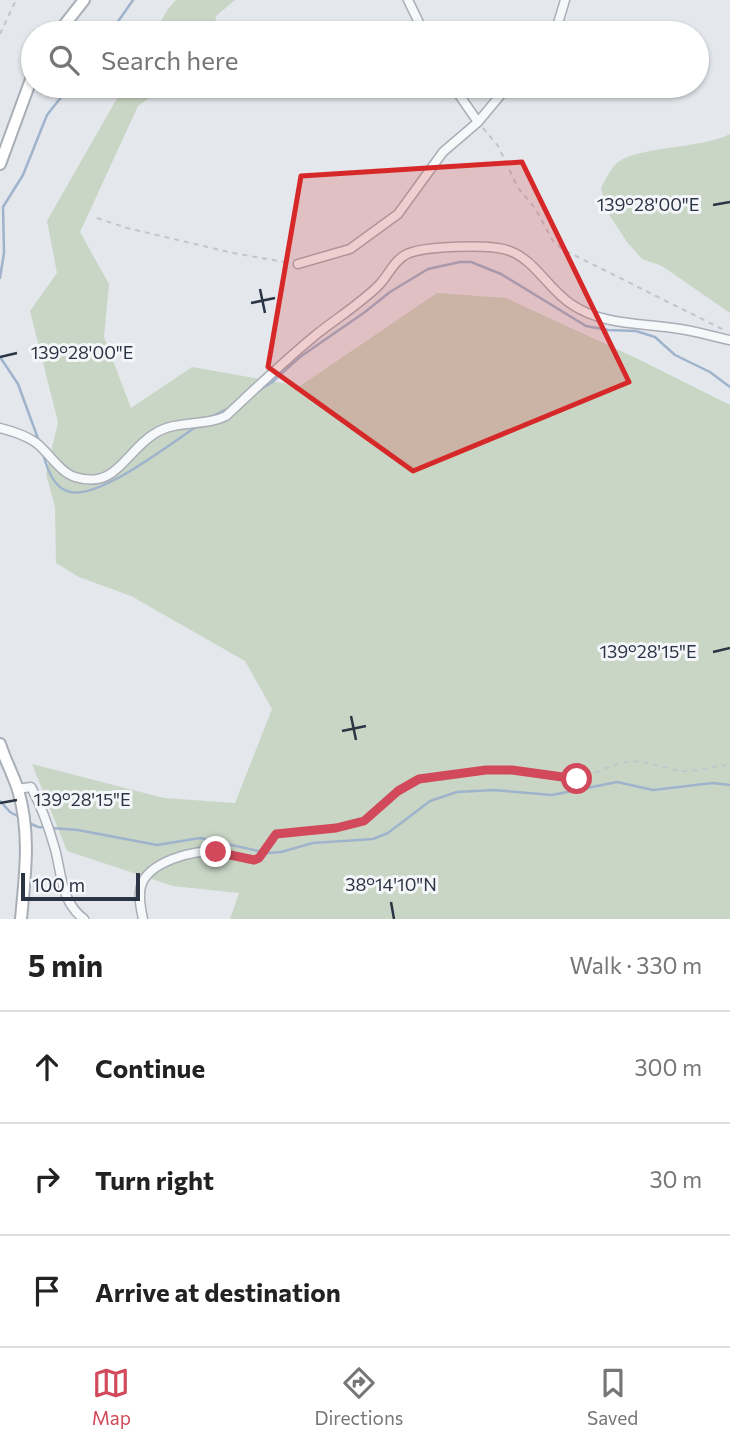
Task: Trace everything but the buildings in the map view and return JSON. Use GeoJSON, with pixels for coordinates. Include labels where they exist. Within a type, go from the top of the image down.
{"type":"FeatureCollection","features":[{"type":"Feature","properties":{"kind":"main road"},"geometry":{"type":"LineString","coordinates":[[67,21],[84,0]]}},
{"type":"Feature","properties":{"kind":"main road"},"geometry":{"type":"LineString","coordinates":[[0,164],[24,98]]}},
{"type":"Feature","properties":{"kind":"main road"},"geometry":{"type":"LineString","coordinates":[[0,744],[18,789],[24,814],[28,852],[20,919]]}},
{"type":"Feature","properties":{"kind":"street"},"geometry":{"type":"LineString","coordinates":[[408,0],[418,21]]}},
{"type":"Feature","properties":{"kind":"street"},"geometry":{"type":"LineString","coordinates":[[559,21],[565,0]]}},
{"type":"Feature","properties":{"kind":"street"},"geometry":{"type":"LineString","coordinates":[[461,98],[478,122]]}},
{"type":"Feature","properties":{"kind":"street"},"geometry":{"type":"LineString","coordinates":[[298,264],[350,249],[398,214],[443,152],[478,122],[498,98]]}},
{"type":"Feature","properties":{"kind":"street"},"geometry":{"type":"LineString","coordinates":[[0,428],[35,442],[72,476],[89,480],[111,476],[155,433],[181,423],[217,421],[226,416],[279,365],[377,287],[399,259],[408,253],[438,249],[469,247],[508,250],[533,267],[570,304],[586,312],[638,326],[673,328],[730,340]]}},
{"type":"Feature","properties":{"kind":"street"},"geometry":{"type":"LineString","coordinates":[[18,789],[31,787],[41,805],[67,900],[73,911],[84,919]]}},
{"type":"Feature","properties":{"kind":"street"},"geometry":{"type":"LineString","coordinates":[[143,919],[139,892],[147,875],[169,861],[190,853],[216,852]]}},
{"type":"Feature","properties":{"kind":"path"},"geometry":{"type":"LineString","coordinates":[[0,34],[16,0]]}},
{"type":"Feature","properties":{"kind":"path"},"geometry":{"type":"LineString","coordinates":[[478,122],[498,146],[518,188],[535,208],[547,233],[562,249],[730,334]]}},
{"type":"Feature","properties":{"kind":"path"},"geometry":{"type":"LineString","coordinates":[[97,218],[127,228],[233,253],[298,264]]}},
{"type":"Feature","properties":{"kind":"path"},"geometry":{"type":"LineString","coordinates":[[216,852],[254,860],[259,858],[276,834],[336,828],[364,821],[398,791],[419,779],[512,770],[572,779],[596,774],[613,765],[631,761],[688,771],[730,765]]}},
{"type":"Feature","properties":{"kind":"highlighted area"},"geometry":{"type":"Polygon","coordinates":[[[522,162],[629,382],[413,471],[268,367],[301,176],[522,162]]]}},
{"type":"Feature","properties":{"kind":"green space"},"geometry":{"type":"Polygon","coordinates":[[[176,0],[235,0],[216,16],[215,21],[161,21],[176,0]]]}},
{"type":"Feature","properties":{"kind":"green space"},"geometry":{"type":"Polygon","coordinates":[[[117,98],[150,98],[138,106],[80,232],[109,284],[104,337],[131,408],[192,367],[300,386],[437,293],[506,298],[730,405],[730,919],[230,919],[239,893],[173,886],[67,851],[32,764],[164,798],[235,803],[272,709],[245,661],[131,596],[79,577],[56,563],[55,507],[46,474],[58,422],[30,311],[57,273],[47,221],[117,98]]]}},
{"type":"Feature","properties":{"kind":"green space"},"geometry":{"type":"Polygon","coordinates":[[[730,134],[730,313],[662,266],[642,259],[608,213],[601,188],[613,167],[624,159],[636,154],[718,139],[730,134]]]}},
{"type":"Feature","properties":{"kind":"waterway"},"geometry":{"type":"LineString","coordinates":[[118,21],[133,0]]}},
{"type":"Feature","properties":{"kind":"waterway"},"geometry":{"type":"LineString","coordinates":[[0,278],[4,253],[3,207],[23,175],[47,115],[60,98]]}},
{"type":"Feature","properties":{"kind":"waterway"},"geometry":{"type":"LineString","coordinates":[[256,392],[390,292],[428,269],[460,262],[471,262],[501,274],[586,326],[636,331],[655,337],[675,355],[710,372],[730,387]]}},
{"type":"Feature","properties":{"kind":"waterway"},"geometry":{"type":"LineString","coordinates":[[0,357],[18,384],[40,444]]}},
{"type":"Feature","properties":{"kind":"waterway"},"geometry":{"type":"LineString","coordinates":[[213,416],[229,408]]}},
{"type":"Feature","properties":{"kind":"waterway"},"geometry":{"type":"LineString","coordinates":[[43,454],[52,477],[59,486],[70,492],[83,492],[136,468],[199,425]]}},
{"type":"Feature","properties":{"kind":"waterway"},"geometry":{"type":"LineString","coordinates":[[29,823],[38,827],[78,830],[157,845],[200,838],[267,853],[313,843],[373,839],[388,833],[430,801],[457,792],[494,790],[552,795],[617,782],[653,790],[713,783],[730,785]]}},
{"type":"Feature","properties":{"kind":"waterway"},"geometry":{"type":"LineString","coordinates":[[0,801],[10,812],[21,818]]}},
{"type":"Feature","properties":{"kind":"route"},"geometry":{"type":"LineString","coordinates":[[216,852],[254,860],[259,858],[276,834],[336,828],[364,821],[398,791],[419,779],[461,772],[512,770],[577,779]]}}]}
